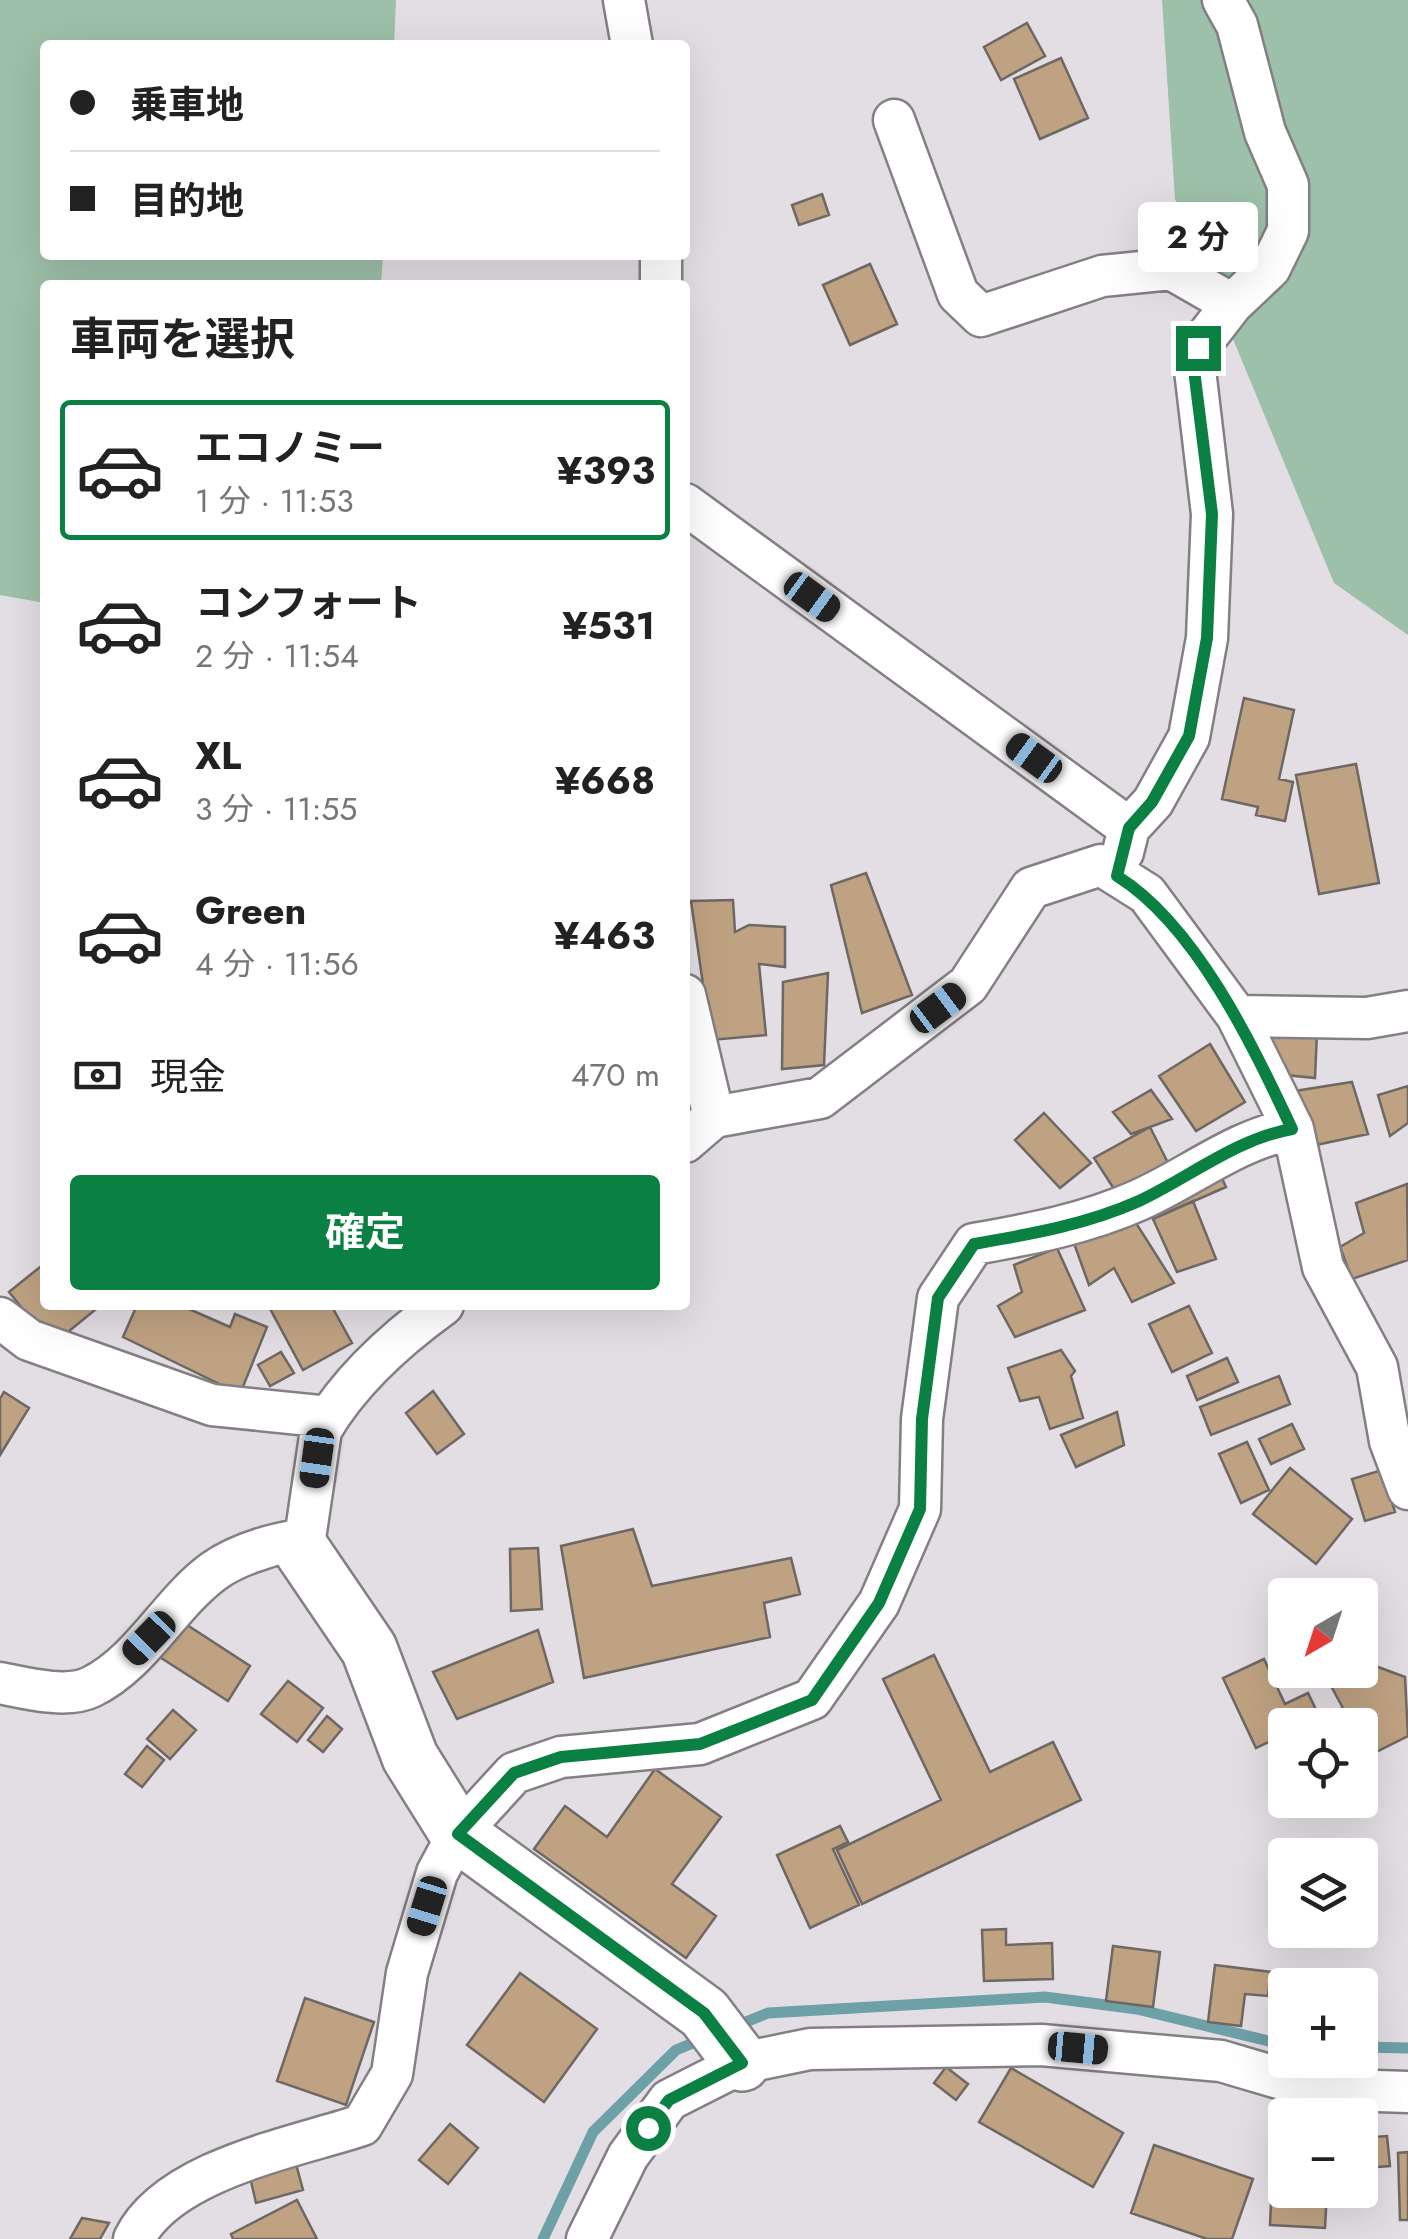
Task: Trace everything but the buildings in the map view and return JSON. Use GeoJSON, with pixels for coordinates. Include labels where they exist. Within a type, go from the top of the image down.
{"type":"FeatureCollection","features":[{"type":"Feature","properties":{"kind":"street"},"geometry":{"type":"LineString","coordinates":[[624,0],[631,40]]}},
{"type":"Feature","properties":{"kind":"street"},"geometry":{"type":"LineString","coordinates":[[1117,876],[1129,828],[1152,802],[1189,736],[1207,638],[1212,514],[1194,370],[1198,348],[1232,304],[1270,268],[1288,232],[1288,185],[1265,132],[1237,25],[1223,0]]}},
{"type":"Feature","properties":{"kind":"street"},"geometry":{"type":"LineString","coordinates":[[894,120],[958,294],[981,316],[1102,276],[1171,269],[1232,304]]}},
{"type":"Feature","properties":{"kind":"street"},"geometry":{"type":"LineString","coordinates":[[690,508],[1129,828]]}},
{"type":"Feature","properties":{"kind":"street"},"geometry":{"type":"LineString","coordinates":[[690,1040],[700,1129],[820,1098],[968,985],[1031,888],[1101,865],[1147,894],[1238,1016],[1292,1129],[1323,1268],[1392,1361],[1390,1441],[1408,1489]]}},
{"type":"Feature","properties":{"kind":"street"},"geometry":{"type":"LineString","coordinates":[[1238,1016],[1367,1018],[1408,1011]]}},
{"type":"Feature","properties":{"kind":"street"},"geometry":{"type":"LineString","coordinates":[[134,2239],[145,2217],[193,2182],[362,2125],[392,2074],[406,1974],[437,1872],[458,1834],[514,1773],[561,1757],[700,1744],[812,1700],[879,1603],[920,1509],[922,1419],[938,1298],[974,1244],[1064,1229],[1136,1202],[1259,1135],[1292,1129]]}},
{"type":"Feature","properties":{"kind":"street"},"geometry":{"type":"LineString","coordinates":[[304,1552],[322,1430],[329,1417],[344,1392],[437,1310]]}},
{"type":"Feature","properties":{"kind":"street"},"geometry":{"type":"LineString","coordinates":[[0,1318],[30,1340],[212,1405],[329,1417]]}},
{"type":"Feature","properties":{"kind":"street"},"geometry":{"type":"LineString","coordinates":[[0,1684],[42,1691],[88,1689],[128,1661],[214,1571],[292,1541],[304,1552],[369,1649],[410,1756],[458,1834],[727,2043],[810,2049],[1042,2045],[1222,2062],[1316,2089],[1408,2092]]}},
{"type":"Feature","properties":{"kind":"street"},"geometry":{"type":"LineString","coordinates":[[587,2239],[628,2156],[669,2100],[727,2043]]}},
{"type":"Feature","properties":{"kind":"green space"},"geometry":{"type":"Polygon","coordinates":[[[0,0],[396,0],[394,40],[40,40],[40,260],[383,260],[381,280],[40,280],[40,602],[0,595],[0,0]]]}},
{"type":"Feature","properties":{"kind":"green space"},"geometry":{"type":"Polygon","coordinates":[[[1162,0],[1408,0],[1408,635],[1334,583],[1175,199],[1162,0]]]}},
{"type":"Feature","properties":{"kind":"waterway"},"geometry":{"type":"LineString","coordinates":[[731,2028],[768,2013],[1045,1997],[1137,2009],[1268,2041]]}},
{"type":"Feature","properties":{"kind":"waterway"},"geometry":{"type":"LineString","coordinates":[[543,2239],[593,2132],[676,2050],[705,2038]]}},
{"type":"Feature","properties":{"kind":"waterway"},"geometry":{"type":"LineString","coordinates":[[1378,2047],[1408,2048]]}},
{"type":"Feature","properties":{"kind":"route"},"geometry":{"type":"LineString","coordinates":[[648,2128],[669,2100],[742,2063],[704,2013],[458,1834],[514,1773],[561,1757],[700,1744],[812,1700],[879,1603],[920,1509],[922,1419],[938,1298],[974,1244],[1064,1229],[1136,1202],[1259,1135],[1292,1129],[1238,1016],[1147,894],[1117,876],[1129,828],[1152,802],[1189,736],[1207,638],[1212,514],[1194,370],[1198,348]]}}]}
